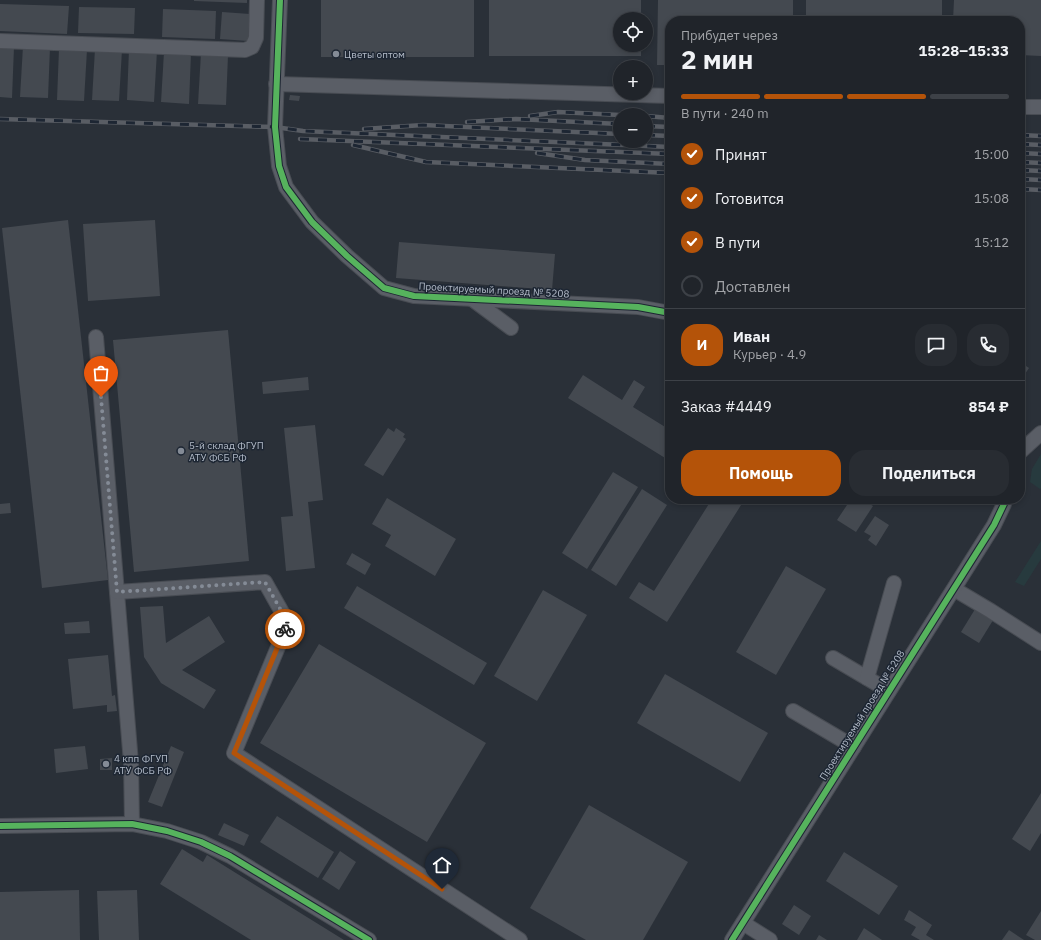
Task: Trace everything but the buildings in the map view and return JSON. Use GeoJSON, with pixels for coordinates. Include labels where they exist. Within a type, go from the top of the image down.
{"type":"FeatureCollection","features":[{"type":"Feature","properties":{"kind":"street"},"geometry":{"type":"LineString","coordinates":[[0,41],[245,50],[252,47],[256,38],[257,0]]}},
{"type":"Feature","properties":{"kind":"street","name":"Проектируемый проезд № 5208"},"geometry":{"type":"LineString","coordinates":[[280,0],[275,127],[278,166],[286,187],[312,222],[347,256],[384,288],[414,296],[638,307],[665,312]]}},
{"type":"Feature","properties":{"kind":"street"},"geometry":{"type":"LineString","coordinates":[[276,84],[665,96]]}},
{"type":"Feature","properties":{"kind":"street"},"geometry":{"type":"LineString","coordinates":[[1025,107],[1041,107]]}},
{"type":"Feature","properties":{"kind":"street"},"geometry":{"type":"LineString","coordinates":[[472,299],[511,328]]}},
{"type":"Feature","properties":{"kind":"street"},"geometry":{"type":"LineString","coordinates":[[96,337],[131,763],[132,824]]}},
{"type":"Feature","properties":{"kind":"street"},"geometry":{"type":"LineString","coordinates":[[1025,447],[1041,433]]}},
{"type":"Feature","properties":{"kind":"street","name":"Проектируемый проезд № 5208"},"geometry":{"type":"LineString","coordinates":[[732,940],[994,526],[1004,504]]}},
{"type":"Feature","properties":{"kind":"street"},"geometry":{"type":"LineString","coordinates":[[117,592],[265,582],[288,623],[234,753],[520,940]]}},
{"type":"Feature","properties":{"kind":"street"},"geometry":{"type":"LineString","coordinates":[[867,678],[894,583]]}},
{"type":"Feature","properties":{"kind":"street"},"geometry":{"type":"LineString","coordinates":[[954,589],[1041,643]]}},
{"type":"Feature","properties":{"kind":"street"},"geometry":{"type":"LineString","coordinates":[[833,658],[889,691]]}},
{"type":"Feature","properties":{"kind":"street"},"geometry":{"type":"LineString","coordinates":[[793,711],[854,747]]}},
{"type":"Feature","properties":{"kind":"street"},"geometry":{"type":"LineString","coordinates":[[0,826],[132,824],[167,831],[201,842],[230,856],[369,940]]}},
{"type":"Feature","properties":{"kind":"street"},"geometry":{"type":"LineString","coordinates":[[743,923],[770,940]]}},
{"type":"Feature","properties":{"kind":"green space"},"geometry":{"type":"Polygon","coordinates":[[[1041,454],[1040,489],[1030,482],[1032,469],[1041,454]]]}},
{"type":"Feature","properties":{"kind":"green space"},"geometry":{"type":"Polygon","coordinates":[[[1041,541],[1041,559],[1024,586],[1015,582],[1041,541]]]}},
{"type":"Feature","properties":{"kind":"railway"},"geometry":{"type":"LineString","coordinates":[[530,116],[558,112],[613,115]]}},
{"type":"Feature","properties":{"kind":"railway"},"geometry":{"type":"LineString","coordinates":[[653,117],[665,118]]}},
{"type":"Feature","properties":{"kind":"railway"},"geometry":{"type":"LineString","coordinates":[[0,119],[275,127],[303,131],[665,147]]}},
{"type":"Feature","properties":{"kind":"railway"},"geometry":{"type":"LineString","coordinates":[[467,122],[516,119],[613,124]]}},
{"type":"Feature","properties":{"kind":"railway"},"geometry":{"type":"LineString","coordinates":[[364,129],[423,125],[613,134]]}},
{"type":"Feature","properties":{"kind":"railway"},"geometry":{"type":"LineString","coordinates":[[653,126],[665,127]]}},
{"type":"Feature","properties":{"kind":"railway"},"geometry":{"type":"LineString","coordinates":[[653,135],[665,136]]}},
{"type":"Feature","properties":{"kind":"railway"},"geometry":{"type":"LineString","coordinates":[[1025,135],[1041,136]]}},
{"type":"Feature","properties":{"kind":"railway"},"geometry":{"type":"LineString","coordinates":[[300,139],[665,154]]}},
{"type":"Feature","properties":{"kind":"railway"},"geometry":{"type":"LineString","coordinates":[[1025,144],[1041,145]]}},
{"type":"Feature","properties":{"kind":"railway"},"geometry":{"type":"LineString","coordinates":[[353,145],[426,162],[665,173]]}},
{"type":"Feature","properties":{"kind":"railway"},"geometry":{"type":"LineString","coordinates":[[537,153],[585,160],[665,164]]}},
{"type":"Feature","properties":{"kind":"railway"},"geometry":{"type":"LineString","coordinates":[[1025,153],[1041,154]]}},
{"type":"Feature","properties":{"kind":"railway"},"geometry":{"type":"LineString","coordinates":[[1025,162],[1041,163]]}},
{"type":"Feature","properties":{"kind":"railway"},"geometry":{"type":"LineString","coordinates":[[1025,170],[1041,171]]}},
{"type":"Feature","properties":{"kind":"railway"},"geometry":{"type":"LineString","coordinates":[[1025,179],[1041,180]]}},
{"type":"Feature","properties":{"kind":"railway"},"geometry":{"type":"LineString","coordinates":[[1025,189],[1041,190]]}},
{"type":"Feature","properties":{"kind":"cycle path"},"geometry":{"type":"LineString","coordinates":[[280,0],[275,127],[279,166],[286,187],[312,222],[347,256],[384,288],[414,296],[638,307],[665,312]]}},
{"type":"Feature","properties":{"kind":"cycle path"},"geometry":{"type":"LineString","coordinates":[[732,940],[994,525],[1004,504]]}},
{"type":"Feature","properties":{"kind":"cycle path"},"geometry":{"type":"LineString","coordinates":[[0,826],[132,824],[167,831],[201,842],[230,856],[369,940]]}},
{"type":"Feature","properties":{"kind":"way so far"},"geometry":{"type":"LineString","coordinates":[[101,397],[117,592],[265,582],[288,623],[285,629]]}},
{"type":"Feature","properties":{"kind":"place","name":"Цветы оптом"},"geometry":{"type":"Point","coordinates":[336,54]}},
{"type":"Feature","properties":{"kind":"place","name":"5-й склад ФГУП АТУ ФСБ РФ"},"geometry":{"type":"Point","coordinates":[181,451]}},
{"type":"Feature","properties":{"kind":"place","name":"4 кпп ФГУП АТУ ФСБ РФ"},"geometry":{"type":"Point","coordinates":[106,764]}},
{"type":"Feature","properties":{"kind":"route"},"geometry":{"type":"LineString","coordinates":[[285,629],[234,753],[442,889]]}}]}
